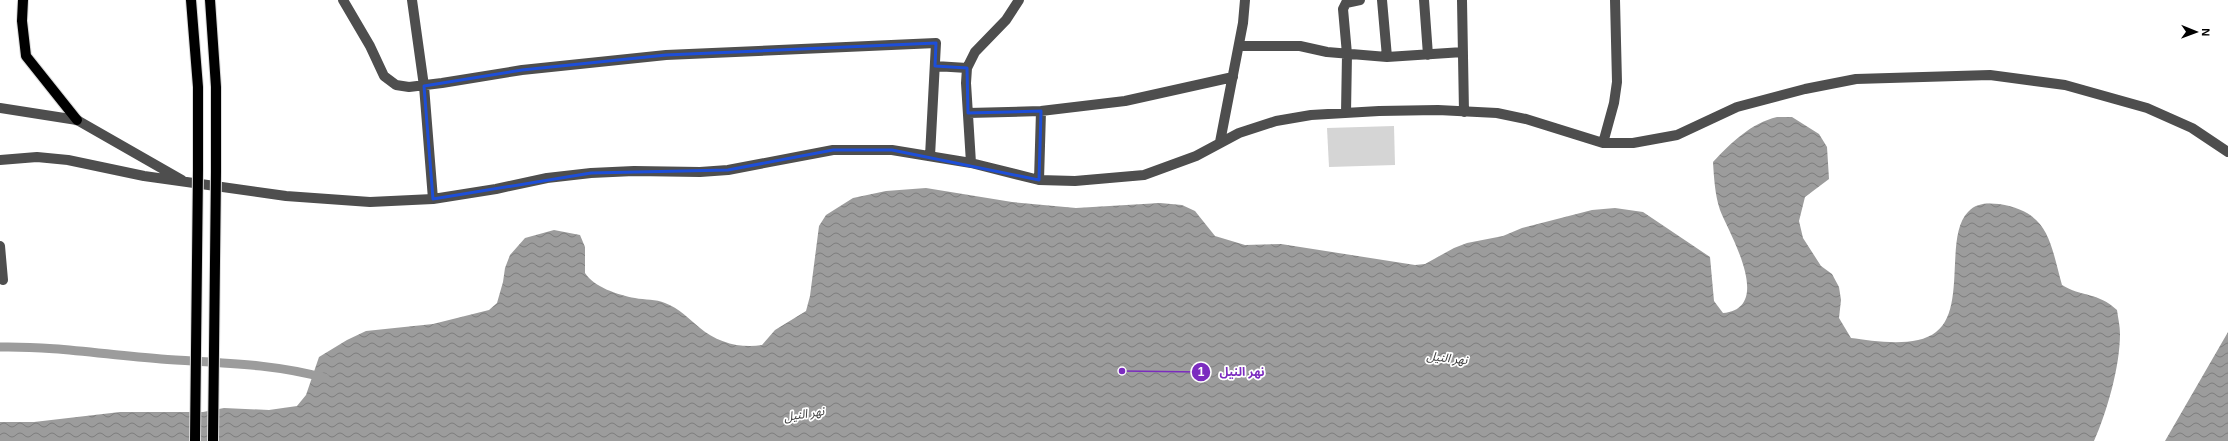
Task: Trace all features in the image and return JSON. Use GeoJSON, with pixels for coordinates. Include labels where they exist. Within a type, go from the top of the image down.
{"type":"FeatureCollection","features":[{"type":"Feature","properties":{"kind":"main road"},"geometry":{"type":"LineString","coordinates":[[23,0],[22,21],[26,56],[77,120]]}},
{"type":"Feature","properties":{"kind":"main road"},"geometry":{"type":"LineString","coordinates":[[191,0],[198,87],[195,441]]}},
{"type":"Feature","properties":{"kind":"main road"},"geometry":{"type":"LineString","coordinates":[[212,2],[216,87],[213,441]]}},
{"type":"Feature","properties":{"kind":"street"},"geometry":{"type":"LineString","coordinates":[[342,0],[384,76],[389,82],[409,87],[424,86],[522,70],[666,55],[936,43],[930,156]]}},
{"type":"Feature","properties":{"kind":"street"},"geometry":{"type":"LineString","coordinates":[[412,0],[424,86],[433,199]]}},
{"type":"Feature","properties":{"kind":"street"},"geometry":{"type":"LineString","coordinates":[[971,163],[966,82],[967,68],[975,52],[1006,20],[1019,0]]}},
{"type":"Feature","properties":{"kind":"street"},"geometry":{"type":"LineString","coordinates":[[1220,142],[1239,46],[1245,0]]}},
{"type":"Feature","properties":{"kind":"street"},"geometry":{"type":"LineString","coordinates":[[1346,113],[1347,54],[1344,5],[1346,3],[1360,0]]}},
{"type":"Feature","properties":{"kind":"street"},"geometry":{"type":"LineString","coordinates":[[1382,0],[1387,58]]}},
{"type":"Feature","properties":{"kind":"street"},"geometry":{"type":"LineString","coordinates":[[1424,0],[1428,55]]}},
{"type":"Feature","properties":{"kind":"street"},"geometry":{"type":"LineString","coordinates":[[1462,0],[1464,112]]}},
{"type":"Feature","properties":{"kind":"street"},"geometry":{"type":"LineString","coordinates":[[1603,143],[1614,104],[1617,82],[1614,28],[1615,0]]}},
{"type":"Feature","properties":{"kind":"street"},"geometry":{"type":"LineString","coordinates":[[1239,46],[1300,46],[1347,54],[1387,58],[1463,52]]}},
{"type":"Feature","properties":{"kind":"street"},"geometry":{"type":"LineString","coordinates":[[935,66],[967,68]]}},
{"type":"Feature","properties":{"kind":"street"},"geometry":{"type":"LineString","coordinates":[[0,160],[37,157],[68,160],[187,183],[286,196],[370,202],[433,199],[496,189],[547,178],[590,173],[700,172],[728,170],[832,150],[892,150],[971,163],[1039,180],[1075,181],[1144,175],[1191,159],[1220,142],[1239,134],[1276,122],[1311,115],[1386,111],[1497,113],[1526,119],[1603,143],[1633,143],[1677,135],[1737,107],[1805,89],[1856,79],[1990,75],[2065,85],[2147,108],[2192,128],[2228,152]]}},
{"type":"Feature","properties":{"kind":"street"},"geometry":{"type":"LineString","coordinates":[[968,113],[1041,111],[1125,101],[1233,77]]}},
{"type":"Feature","properties":{"kind":"street"},"geometry":{"type":"LineString","coordinates":[[0,108],[77,120],[187,183]]}},
{"type":"Feature","properties":{"kind":"street"},"geometry":{"type":"LineString","coordinates":[[1039,180],[1041,111]]}},
{"type":"Feature","properties":{"kind":"street"},"geometry":{"type":"LineString","coordinates":[[0,246],[3,280]]}},
{"type":"Feature","properties":{"kind":"highlighted area"},"geometry":{"type":"Polygon","coordinates":[[[936,43],[935,66],[967,68],[968,113],[1041,111],[1039,180],[892,150],[833,150],[728,170],[591,173],[433,199],[424,86],[522,70],[666,55],[936,43]]]}},
{"type":"Feature","properties":{"kind":"shaded area"},"geometry":{"type":"Polygon","coordinates":[[[1394,126],[1395,165],[1329,167],[1327,128],[1394,126]]]}},
{"type":"Feature","properties":{"kind":"water"},"geometry":{"type":"Polygon","coordinates":[[[1777,117],[1792,117],[1819,134],[1827,147],[1829,179],[1805,197],[1799,221],[1803,238],[1821,266],[1832,274],[1839,287],[1841,300],[1839,318],[1851,338],[1883,342],[1906,342],[1928,337],[1936,332],[1945,321],[1951,307],[1957,238],[1961,223],[1971,209],[1978,205],[1999,204],[2016,208],[2029,214],[2038,222],[2050,243],[2062,285],[2069,289],[2103,300],[2117,310],[2120,334],[2118,360],[2104,417],[2094,441],[0,441],[0,422],[34,422],[120,412],[203,412],[224,408],[269,410],[297,406],[306,395],[319,357],[347,340],[366,331],[433,324],[489,310],[497,303],[505,268],[510,255],[525,238],[554,230],[580,235],[585,247],[585,273],[594,282],[607,290],[621,295],[658,301],[670,305],[684,314],[706,333],[721,341],[746,346],[762,345],[775,330],[806,311],[810,296],[819,226],[826,215],[853,198],[886,191],[926,188],[1012,202],[1076,208],[1160,203],[1182,205],[1195,211],[1215,236],[1245,245],[1281,244],[1415,265],[1425,264],[1454,248],[1467,243],[1503,236],[1522,228],[1592,210],[1615,208],[1643,212],[1710,257],[1714,301],[1723,313],[1738,308],[1745,298],[1747,285],[1739,252],[1718,204],[1713,162],[1734,141],[1750,129],[1777,117]]]}},
{"type":"Feature","properties":{"kind":"water"},"geometry":{"type":"Polygon","coordinates":[[[2228,332],[2228,441],[2165,441],[2228,332]]]}},
{"type":"Feature","properties":{"kind":"waterway"},"geometry":{"type":"LineString","coordinates":[[0,347],[60,349],[161,359],[264,366],[325,378]]}},
{"type":"Feature","properties":{"kind":"place","name":"نهر النيل"},"geometry":{"type":"Point","coordinates":[1122,371]}}]}
